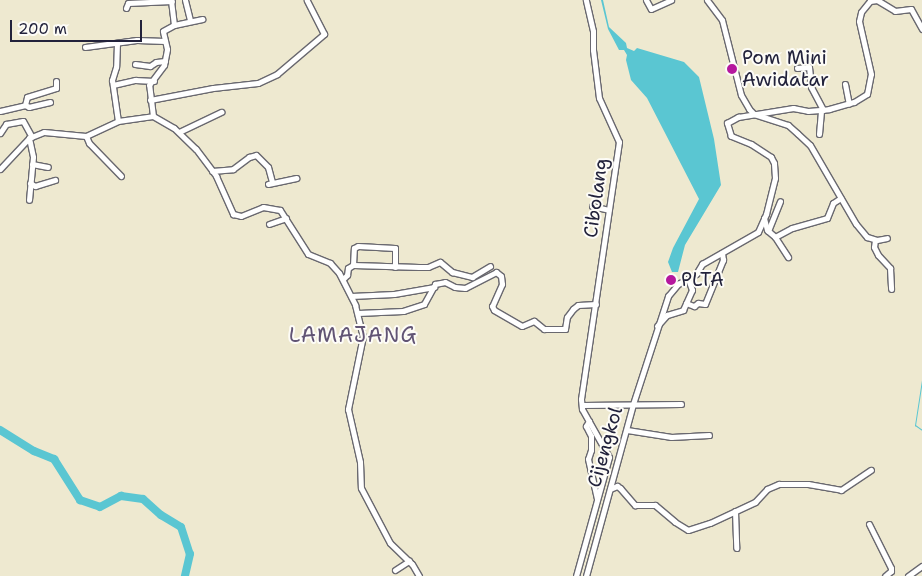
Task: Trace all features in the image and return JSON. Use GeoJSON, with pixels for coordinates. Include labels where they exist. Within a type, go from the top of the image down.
{"type":"FeatureCollection","features":[{"type":"Feature","properties":{"kind":"street"},"geometry":{"type":"LineString","coordinates":[[185,0],[190,20]]}},
{"type":"Feature","properties":{"kind":"street"},"geometry":{"type":"LineString","coordinates":[[150,100],[196,93],[213,88],[258,83],[277,74],[324,34],[307,0]]}},
{"type":"Feature","properties":{"kind":"street","name":"Cibolang"},"geometry":{"type":"LineString","coordinates":[[576,576],[609,457],[588,421],[582,405],[619,142],[599,98],[593,50],[594,31],[586,0]]}},
{"type":"Feature","properties":{"kind":"street"},"geometry":{"type":"LineString","coordinates":[[646,0],[651,10],[672,0]]}},
{"type":"Feature","properties":{"kind":"street"},"geometry":{"type":"LineString","coordinates":[[707,0],[722,20],[741,95],[754,114],[788,126],[810,145],[856,224],[867,237],[875,240],[887,238]]}},
{"type":"Feature","properties":{"kind":"street"},"geometry":{"type":"LineString","coordinates":[[754,114],[795,108],[822,110],[849,104],[867,94],[871,74],[859,21],[861,12],[868,3],[877,0],[895,10],[912,9],[922,29]]}},
{"type":"Feature","properties":{"kind":"street"},"geometry":{"type":"LineString","coordinates":[[126,8],[128,2],[172,1],[174,25]]}},
{"type":"Feature","properties":{"kind":"street"},"geometry":{"type":"LineString","coordinates":[[153,116],[149,85],[165,62],[167,49],[164,30],[190,20],[202,19]]}},
{"type":"Feature","properties":{"kind":"street"},"geometry":{"type":"LineString","coordinates":[[85,46],[137,40],[165,41]]}},
{"type":"Feature","properties":{"kind":"street"},"geometry":{"type":"LineString","coordinates":[[117,43],[117,59],[113,85],[118,121]]}},
{"type":"Feature","properties":{"kind":"street"},"geometry":{"type":"LineString","coordinates":[[135,64],[150,66],[156,62],[165,62]]}},
{"type":"Feature","properties":{"kind":"street"},"geometry":{"type":"LineString","coordinates":[[797,68],[809,67],[811,87],[822,110],[819,134]]}},
{"type":"Feature","properties":{"kind":"street"},"geometry":{"type":"LineString","coordinates":[[113,85],[135,80],[154,80]]}},
{"type":"Feature","properties":{"kind":"street"},"geometry":{"type":"LineString","coordinates":[[25,105],[27,97],[56,88],[56,81]]}},
{"type":"Feature","properties":{"kind":"street"},"geometry":{"type":"LineString","coordinates":[[845,84],[849,104]]}},
{"type":"Feature","properties":{"kind":"street"},"geometry":{"type":"LineString","coordinates":[[0,111],[50,102]]}},
{"type":"Feature","properties":{"kind":"street"},"geometry":{"type":"LineString","coordinates":[[179,132],[221,112]]}},
{"type":"Feature","properties":{"kind":"street","name":"Cijengkol"},"geometry":{"type":"LineString","coordinates":[[586,576],[633,404],[668,296],[678,284],[696,274],[702,264],[758,232],[764,217],[775,178],[774,162],[771,157],[751,144],[731,136],[726,125],[734,118],[754,114]]}},
{"type":"Feature","properties":{"kind":"street"},"geometry":{"type":"LineString","coordinates":[[0,169],[31,138],[48,131],[86,136],[118,121],[153,116],[179,132],[196,149],[212,171],[234,214],[241,216],[257,208],[268,207],[280,210],[308,254],[330,263],[343,279],[358,314],[363,336],[348,409],[360,462],[361,488],[390,543],[408,561],[419,576]]}},
{"type":"Feature","properties":{"kind":"street"},"geometry":{"type":"LineString","coordinates":[[0,133],[6,124],[23,121],[31,138],[32,164],[29,200]]}},
{"type":"Feature","properties":{"kind":"street"},"geometry":{"type":"LineString","coordinates":[[86,136],[89,143],[121,176]]}},
{"type":"Feature","properties":{"kind":"street"},"geometry":{"type":"LineString","coordinates":[[212,171],[233,169],[249,157],[256,156],[268,167],[270,183],[296,178]]}},
{"type":"Feature","properties":{"kind":"street"},"geometry":{"type":"LineString","coordinates":[[32,164],[48,167]]}},
{"type":"Feature","properties":{"kind":"street"},"geometry":{"type":"LineString","coordinates":[[30,183],[35,186],[55,180]]}},
{"type":"Feature","properties":{"kind":"street"},"geometry":{"type":"LineString","coordinates":[[775,237],[792,228],[827,218],[833,203],[841,198]]}},
{"type":"Feature","properties":{"kind":"street"},"geometry":{"type":"LineString","coordinates":[[768,231],[780,201]]}},
{"type":"Feature","properties":{"kind":"street"},"geometry":{"type":"LineString","coordinates":[[592,206],[609,210]]}},
{"type":"Feature","properties":{"kind":"street"},"geometry":{"type":"LineString","coordinates":[[764,217],[768,231],[775,237],[788,258]]}},
{"type":"Feature","properties":{"kind":"street"},"geometry":{"type":"LineString","coordinates":[[269,224],[289,222]]}},
{"type":"Feature","properties":{"kind":"street"},"geometry":{"type":"LineString","coordinates":[[875,240],[874,247],[878,255],[890,268],[891,289]]}},
{"type":"Feature","properties":{"kind":"street"},"geometry":{"type":"LineString","coordinates":[[353,265],[354,248],[358,246],[395,248],[395,267]]}},
{"type":"Feature","properties":{"kind":"street"},"geometry":{"type":"LineString","coordinates":[[686,303],[694,306],[698,303],[705,304],[723,260],[722,253]]}},
{"type":"Feature","properties":{"kind":"street"},"geometry":{"type":"LineString","coordinates":[[343,279],[347,275],[348,268],[353,265],[428,267],[440,262],[452,272],[472,277],[490,266]]}},
{"type":"Feature","properties":{"kind":"street"},"geometry":{"type":"LineString","coordinates":[[351,296],[394,294],[434,287],[445,282],[455,287],[465,288],[492,273],[499,273],[502,284],[492,306],[494,310],[522,326],[534,321],[542,328],[551,330],[565,329],[567,317],[578,305],[596,304]]}},
{"type":"Feature","properties":{"kind":"street"},"geometry":{"type":"LineString","coordinates":[[657,327],[667,315],[683,310],[692,290],[688,279]]}},
{"type":"Feature","properties":{"kind":"street"},"geometry":{"type":"LineString","coordinates":[[358,314],[404,311],[416,307],[428,299],[434,287]]}},
{"type":"Feature","properties":{"kind":"street"},"geometry":{"type":"LineString","coordinates":[[582,405],[681,404]]}},
{"type":"Feature","properties":{"kind":"street"},"geometry":{"type":"LineString","coordinates":[[588,421],[586,426],[591,436],[591,450],[588,459],[598,500]]}},
{"type":"Feature","properties":{"kind":"street"},"geometry":{"type":"LineString","coordinates":[[627,430],[671,437],[709,435]]}},
{"type":"Feature","properties":{"kind":"street"},"geometry":{"type":"LineString","coordinates":[[609,490],[615,486],[620,488],[635,505],[655,505],[674,522],[688,530],[757,500],[768,489],[779,484],[808,484],[841,490],[872,470]]}},
{"type":"Feature","properties":{"kind":"street"},"geometry":{"type":"LineString","coordinates":[[735,511],[736,548]]}},
{"type":"Feature","properties":{"kind":"street"},"geometry":{"type":"LineString","coordinates":[[869,524],[891,568],[891,571],[885,576]]}},
{"type":"Feature","properties":{"kind":"street"},"geometry":{"type":"LineString","coordinates":[[396,570],[408,561]]}},
{"type":"Feature","properties":{"kind":"street"},"geometry":{"type":"LineString","coordinates":[[908,576],[922,566]]}},
{"type":"Feature","properties":{"kind":"water"},"geometry":{"type":"Polygon","coordinates":[[[601,0],[603,0],[609,27],[626,43],[627,48],[634,51],[637,48],[684,62],[699,77],[714,139],[721,185],[685,245],[678,272],[672,272],[668,262],[673,248],[699,199],[647,98],[631,80],[626,60],[627,55],[624,50],[619,50],[608,29],[601,0]]]}},
{"type":"Feature","properties":{"kind":"waterway"},"geometry":{"type":"LineString","coordinates":[[922,380],[915,425],[922,430]]}},
{"type":"Feature","properties":{"kind":"waterway"},"geometry":{"type":"LineString","coordinates":[[0,430],[34,451],[54,459],[80,500],[100,507],[121,496],[143,499],[161,515],[181,527],[190,554],[185,576]]}},
{"type":"Feature","properties":{"kind":"place","name":"Pom Mini Awidatar"},"geometry":{"type":"Point","coordinates":[732,69]}},
{"type":"Feature","properties":{"kind":"place","name":"PLTA"},"geometry":{"type":"Point","coordinates":[671,280]}},
{"type":"Feature","properties":{"kind":"district","name":"LAMAJANG"},"geometry":{"type":"Point","coordinates":[353,335]}}]}
